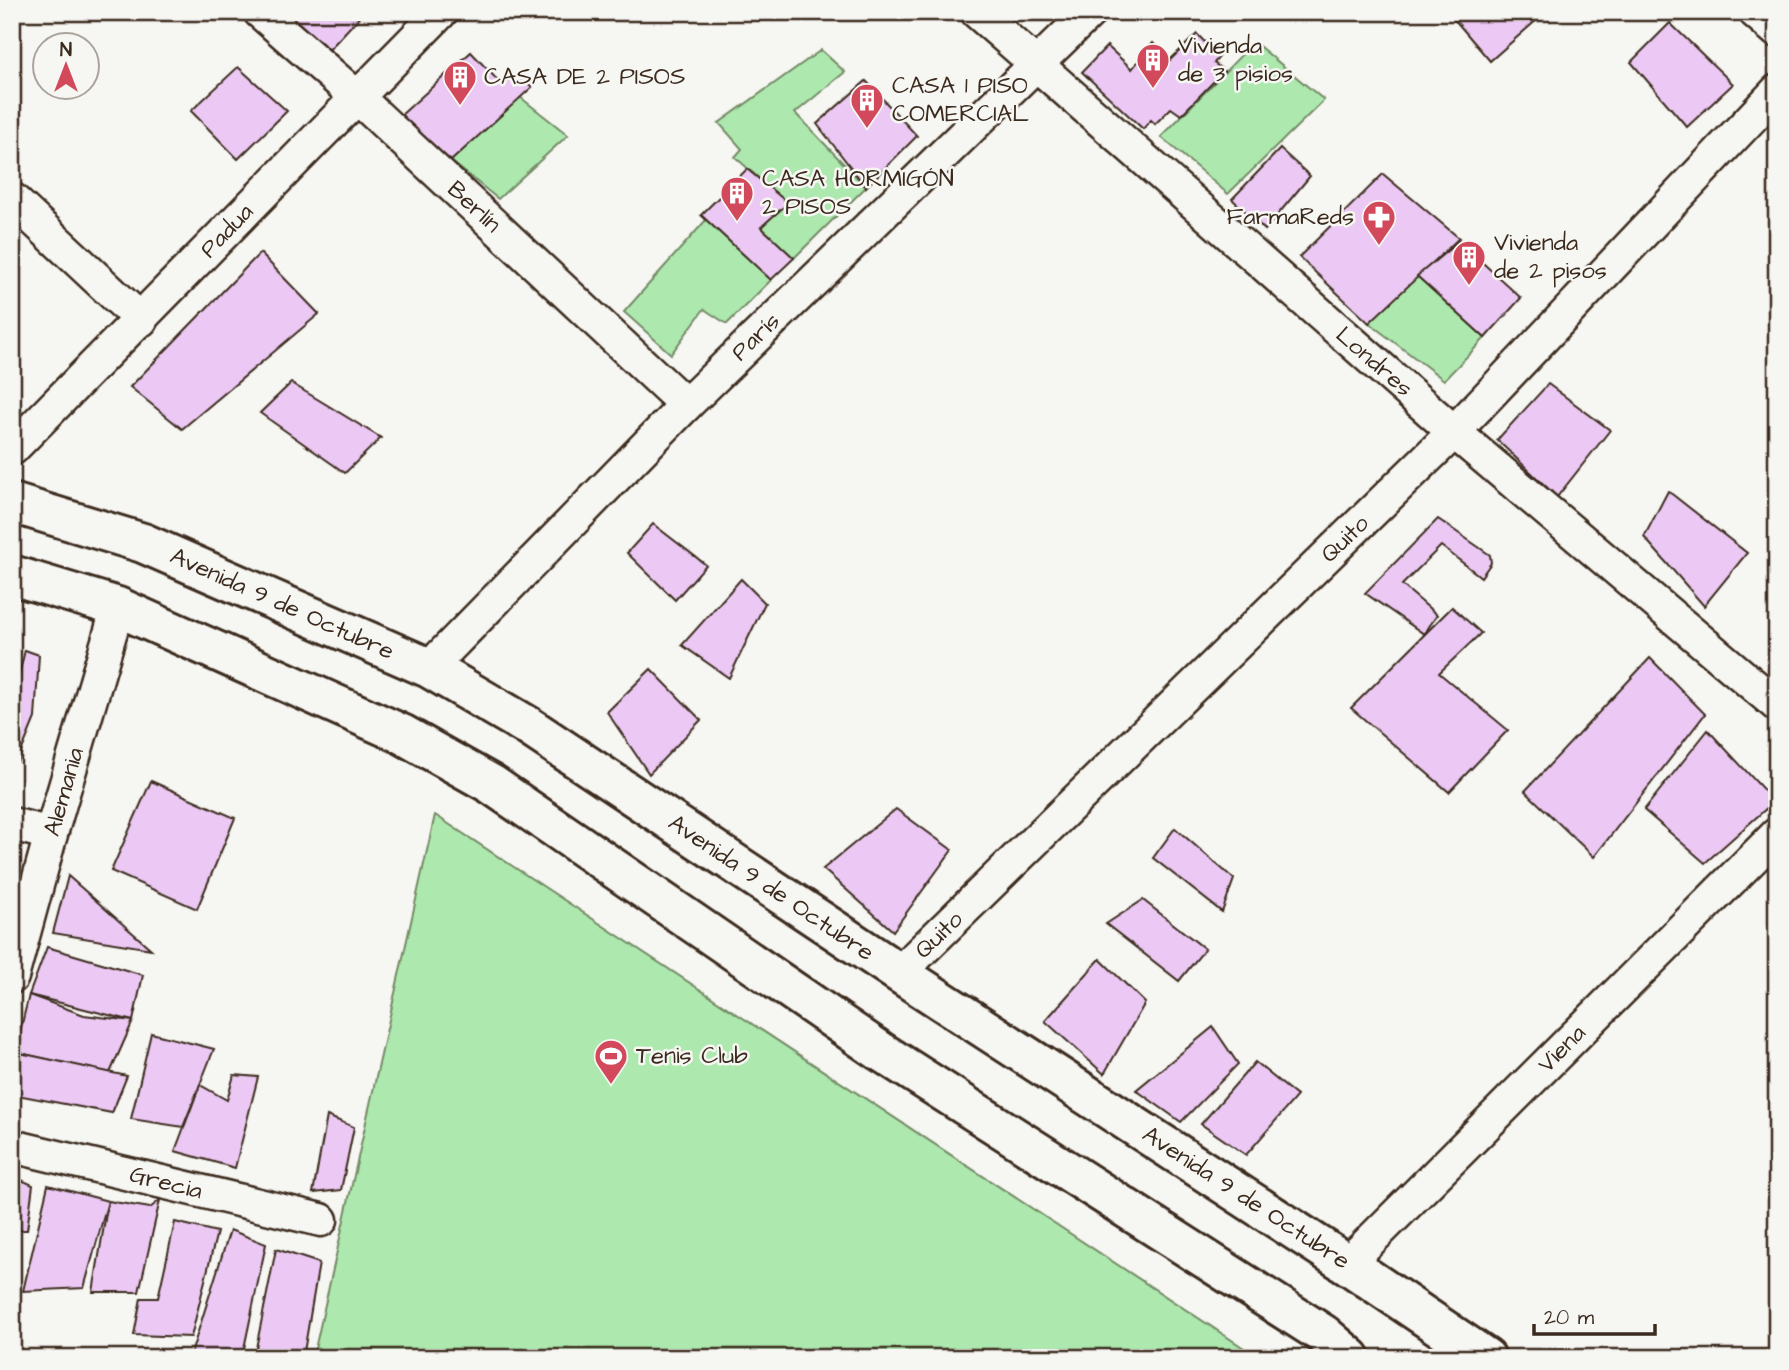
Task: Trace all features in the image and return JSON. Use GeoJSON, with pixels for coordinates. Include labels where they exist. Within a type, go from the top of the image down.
{"type":"FeatureCollection","features":[{"type":"Feature","properties":{"kind":"main road","name":"Avenida 9 de Octubre"},"geometry":{"type":"LineString","coordinates":[[12,503],[143,543],[429,668],[528,726],[1486,1358]]}},
{"type":"Feature","properties":{"kind":"main road"},"geometry":{"type":"LineString","coordinates":[[12,575],[118,607],[402,734],[492,784],[880,1051],[1323,1334],[1351,1358]]}},
{"type":"Feature","properties":{"kind":"street","name":"Berlín"},"geometry":{"type":"LineString","coordinates":[[260,12],[358,98],[686,405]]}},
{"type":"Feature","properties":{"kind":"street","name":"Padua"},"geometry":{"type":"LineString","coordinates":[[12,449],[440,12]]}},
{"type":"Feature","properties":{"kind":"street","name":"Londres"},"geometry":{"type":"LineString","coordinates":[[977,12],[1454,432],[1777,705]]}},
{"type":"Feature","properties":{"kind":"street","name":"París"},"geometry":{"type":"LineString","coordinates":[[429,668],[686,405],[1090,12]]}},
{"type":"Feature","properties":{"kind":"street"},"geometry":{"type":"LineString","coordinates":[[1755,12],[1777,31]]}},
{"type":"Feature","properties":{"kind":"street","name":"Quito"},"geometry":{"type":"LineString","coordinates":[[899,973],[1454,432],[1777,92]]}},
{"type":"Feature","properties":{"kind":"street"},"geometry":{"type":"LineString","coordinates":[[12,199],[141,320]]}},
{"type":"Feature","properties":{"kind":"street","name":"Alemania"},"geometry":{"type":"LineString","coordinates":[[12,977],[118,607]]}},
{"type":"Feature","properties":{"kind":"street"},"geometry":{"type":"LineString","coordinates":[[12,824],[51,834]]}},
{"type":"Feature","properties":{"kind":"street","name":"Viena"},"geometry":{"type":"LineString","coordinates":[[1347,1264],[1777,834]]}},
{"type":"Feature","properties":{"kind":"street","name":"Grecia"},"geometry":{"type":"LineString","coordinates":[[12,1146],[321,1220]]}},
{"type":"Feature","properties":{"kind":"green space"},"geometry":{"type":"Polygon","coordinates":[[[1254,42],[1324,100],[1228,194],[1161,137],[1254,42]]]}},
{"type":"Feature","properties":{"kind":"green space"},"geometry":{"type":"Polygon","coordinates":[[[821,50],[845,72],[795,113],[866,187],[794,258],[761,227],[787,203],[735,157],[742,149],[719,123],[821,50]]]}},
{"type":"Feature","properties":{"kind":"green space"},"geometry":{"type":"Polygon","coordinates":[[[520,97],[568,135],[498,199],[451,161],[520,97]]]}},
{"type":"Feature","properties":{"kind":"green space"},"geometry":{"type":"Polygon","coordinates":[[[706,220],[771,280],[727,324],[704,309],[671,354],[624,312],[706,220]]]}},
{"type":"Feature","properties":{"kind":"green space"},"geometry":{"type":"Polygon","coordinates":[[[1417,276],[1485,338],[1444,380],[1369,323],[1417,276]]]}},
{"type":"Feature","properties":{"kind":"green space","name":"Tenis Club"},"geometry":{"type":"Polygon","coordinates":[[[435,815],[1259,1358],[313,1358],[435,815]]]}},
{"type":"Feature","properties":{"kind":"building"},"geometry":{"type":"Polygon","coordinates":[[[276,12],[364,12],[325,54],[276,12]]]}},
{"type":"Feature","properties":{"kind":"building"},"geometry":{"type":"Polygon","coordinates":[[[1448,12],[1531,12],[1539,18],[1490,61],[1448,12]]]}},
{"type":"Feature","properties":{"kind":"building"},"geometry":{"type":"Polygon","coordinates":[[[1670,23],[1733,84],[1687,127],[1631,62],[1670,23]]]}},
{"type":"Feature","properties":{"kind":"building","name":"Vivienda de 3 pisios"},"geometry":{"type":"Polygon","coordinates":[[[1197,34],[1219,57],[1214,63],[1224,71],[1181,115],[1171,108],[1155,124],[1151,120],[1143,129],[1082,72],[1107,46],[1132,69],[1153,43],[1169,61],[1197,34]]]}},
{"type":"Feature","properties":{"kind":"building","name":"CASA DE 2 PISOS"},"geometry":{"type":"Polygon","coordinates":[[[471,52],[502,85],[518,73],[532,87],[451,161],[400,116],[471,52]]]}},
{"type":"Feature","properties":{"kind":"building"},"geometry":{"type":"Polygon","coordinates":[[[238,67],[287,111],[238,159],[191,111],[238,67]]]}},
{"type":"Feature","properties":{"kind":"building","name":"CASA 1 PISO COMERCIAL"},"geometry":{"type":"Polygon","coordinates":[[[866,81],[917,136],[866,187],[817,124],[866,81]]]}},
{"type":"Feature","properties":{"kind":"building"},"geometry":{"type":"Polygon","coordinates":[[[1280,149],[1310,176],[1265,230],[1232,199],[1280,149]]]}},
{"type":"Feature","properties":{"kind":"building","name":"CASA HORMIGÓN 2 PISOS"},"geometry":{"type":"Polygon","coordinates":[[[747,169],[788,203],[761,227],[794,258],[771,280],[701,215],[747,169]]]}},
{"type":"Feature","properties":{"kind":"building","name":"FarmaReds"},"geometry":{"type":"Polygon","coordinates":[[[1383,174],[1459,238],[1369,323],[1299,257],[1383,174]]]}},
{"type":"Feature","properties":{"kind":"building","name":"Vivienda de 2 pisos"},"geometry":{"type":"Polygon","coordinates":[[[1459,241],[1521,298],[1485,338],[1417,276],[1459,241]]]}},
{"type":"Feature","properties":{"kind":"building"},"geometry":{"type":"Polygon","coordinates":[[[260,253],[319,314],[182,429],[130,387],[260,253]]]}},
{"type":"Feature","properties":{"kind":"building"},"geometry":{"type":"Polygon","coordinates":[[[291,383],[381,438],[345,473],[260,413],[291,383]]]}},
{"type":"Feature","properties":{"kind":"building"},"geometry":{"type":"Polygon","coordinates":[[[1548,384],[1610,430],[1557,497],[1497,440],[1548,384]]]}},
{"type":"Feature","properties":{"kind":"building"},"geometry":{"type":"Polygon","coordinates":[[[1668,491],[1747,553],[1704,606],[1644,537],[1668,491]]]}},
{"type":"Feature","properties":{"kind":"building"},"geometry":{"type":"Polygon","coordinates":[[[1438,519],[1490,555],[1491,563],[1481,577],[1441,546],[1402,585],[1437,615],[1424,634],[1365,593],[1438,519]]]}},
{"type":"Feature","properties":{"kind":"building"},"geometry":{"type":"Polygon","coordinates":[[[653,524],[706,565],[675,600],[627,553],[653,524]]]}},
{"type":"Feature","properties":{"kind":"building"},"geometry":{"type":"Polygon","coordinates":[[[741,579],[765,603],[729,678],[682,645],[741,579]]]}},
{"type":"Feature","properties":{"kind":"building"},"geometry":{"type":"Polygon","coordinates":[[[1452,607],[1481,633],[1439,673],[1508,730],[1449,792],[1351,708],[1452,607]]]}},
{"type":"Feature","properties":{"kind":"building"},"geometry":{"type":"Polygon","coordinates":[[[25,650],[39,655],[35,718],[17,762],[12,762],[12,704],[25,650]]]}},
{"type":"Feature","properties":{"kind":"building"},"geometry":{"type":"Polygon","coordinates":[[[1650,658],[1705,714],[1594,857],[1525,791],[1650,658]]]}},
{"type":"Feature","properties":{"kind":"building"},"geometry":{"type":"Polygon","coordinates":[[[651,669],[701,720],[649,774],[607,712],[651,669]]]}},
{"type":"Feature","properties":{"kind":"building"},"geometry":{"type":"Polygon","coordinates":[[[1708,730],[1771,798],[1777,799],[1705,863],[1644,810],[1708,730]]]}},
{"type":"Feature","properties":{"kind":"building"},"geometry":{"type":"Polygon","coordinates":[[[151,781],[235,818],[197,909],[111,871],[151,781]]]}},
{"type":"Feature","properties":{"kind":"building"},"geometry":{"type":"Polygon","coordinates":[[[896,809],[952,850],[893,931],[823,869],[896,809]]]}},
{"type":"Feature","properties":{"kind":"building"},"geometry":{"type":"Polygon","coordinates":[[[1175,828],[1234,879],[1222,912],[1153,858],[1175,828]]]}},
{"type":"Feature","properties":{"kind":"building"},"geometry":{"type":"Polygon","coordinates":[[[68,876],[151,949],[53,933],[68,876]]]}},
{"type":"Feature","properties":{"kind":"building"},"geometry":{"type":"Polygon","coordinates":[[[1143,900],[1205,949],[1179,981],[1106,924],[1143,900]]]}},
{"type":"Feature","properties":{"kind":"building"},"geometry":{"type":"Polygon","coordinates":[[[47,947],[143,975],[133,1021],[29,995],[47,947]]]}},
{"type":"Feature","properties":{"kind":"building"},"geometry":{"type":"Polygon","coordinates":[[[1100,959],[1145,1003],[1104,1074],[1045,1021],[1100,959]]]}},
{"type":"Feature","properties":{"kind":"building"},"geometry":{"type":"Polygon","coordinates":[[[29,995],[84,1015],[133,1021],[110,1073],[15,1052],[29,995]]]}},
{"type":"Feature","properties":{"kind":"building"},"geometry":{"type":"Polygon","coordinates":[[[1213,1027],[1238,1064],[1181,1122],[1136,1090],[1213,1027]]]}},
{"type":"Feature","properties":{"kind":"building"},"geometry":{"type":"Polygon","coordinates":[[[151,1033],[214,1049],[183,1127],[131,1119],[151,1033]]]}},
{"type":"Feature","properties":{"kind":"building"},"geometry":{"type":"Polygon","coordinates":[[[15,1052],[127,1076],[112,1113],[12,1094],[12,1063],[15,1052]]]}},
{"type":"Feature","properties":{"kind":"building"},"geometry":{"type":"Polygon","coordinates":[[[1255,1062],[1297,1096],[1246,1155],[1201,1124],[1255,1062]]]}},
{"type":"Feature","properties":{"kind":"building"},"geometry":{"type":"Polygon","coordinates":[[[234,1075],[258,1077],[235,1168],[175,1151],[200,1085],[227,1100],[234,1075]]]}},
{"type":"Feature","properties":{"kind":"building"},"geometry":{"type":"Polygon","coordinates":[[[327,1116],[354,1127],[341,1190],[313,1193],[327,1116]]]}},
{"type":"Feature","properties":{"kind":"building"},"geometry":{"type":"Polygon","coordinates":[[[12,1176],[33,1185],[27,1230],[12,1233],[12,1176]]]}},
{"type":"Feature","properties":{"kind":"building"},"geometry":{"type":"Polygon","coordinates":[[[48,1185],[108,1201],[84,1288],[23,1291],[48,1185]]]}},
{"type":"Feature","properties":{"kind":"building"},"geometry":{"type":"Polygon","coordinates":[[[160,1200],[139,1292],[93,1292],[108,1201],[150,1208],[160,1200]]]}},
{"type":"Feature","properties":{"kind":"building"},"geometry":{"type":"Polygon","coordinates":[[[175,1222],[217,1232],[191,1337],[134,1335],[141,1298],[158,1298],[175,1222]]]}},
{"type":"Feature","properties":{"kind":"building"},"geometry":{"type":"Polygon","coordinates":[[[230,1230],[266,1244],[242,1358],[204,1358],[191,1354],[230,1230]]]}},
{"type":"Feature","properties":{"kind":"building"},"geometry":{"type":"Polygon","coordinates":[[[276,1249],[319,1263],[303,1358],[254,1358],[276,1249]]]}},
{"type":"Feature","properties":{"kind":"building"},"geometry":{"type":"Polygon","coordinates":[[[12,1349],[48,1358],[12,1358],[12,1349]]]}},
{"type":"Feature","properties":{"kind":"place","name":"Vivienda de 3 pisios"},"geometry":{"type":"Point","coordinates":[1153,90]}},
{"type":"Feature","properties":{"kind":"place","name":"CASA DE 2 PISOS"},"geometry":{"type":"Point","coordinates":[460,107]}},
{"type":"Feature","properties":{"kind":"place","name":"CASA 1 PISO COMERCIAL"},"geometry":{"type":"Point","coordinates":[867,130]}},
{"type":"Feature","properties":{"kind":"place","name":"CASA HORMIGÓN 2 PISOS"},"geometry":{"type":"Point","coordinates":[737,223]}},
{"type":"Feature","properties":{"kind":"place","name":"FarmaReds"},"geometry":{"type":"Point","coordinates":[1379,247]}},
{"type":"Feature","properties":{"kind":"place","name":"Vivienda de 2 pisos"},"geometry":{"type":"Point","coordinates":[1469,287]}},
{"type":"Feature","properties":{"kind":"place","name":"Tenis Club"},"geometry":{"type":"Point","coordinates":[611,1086]}}]}
